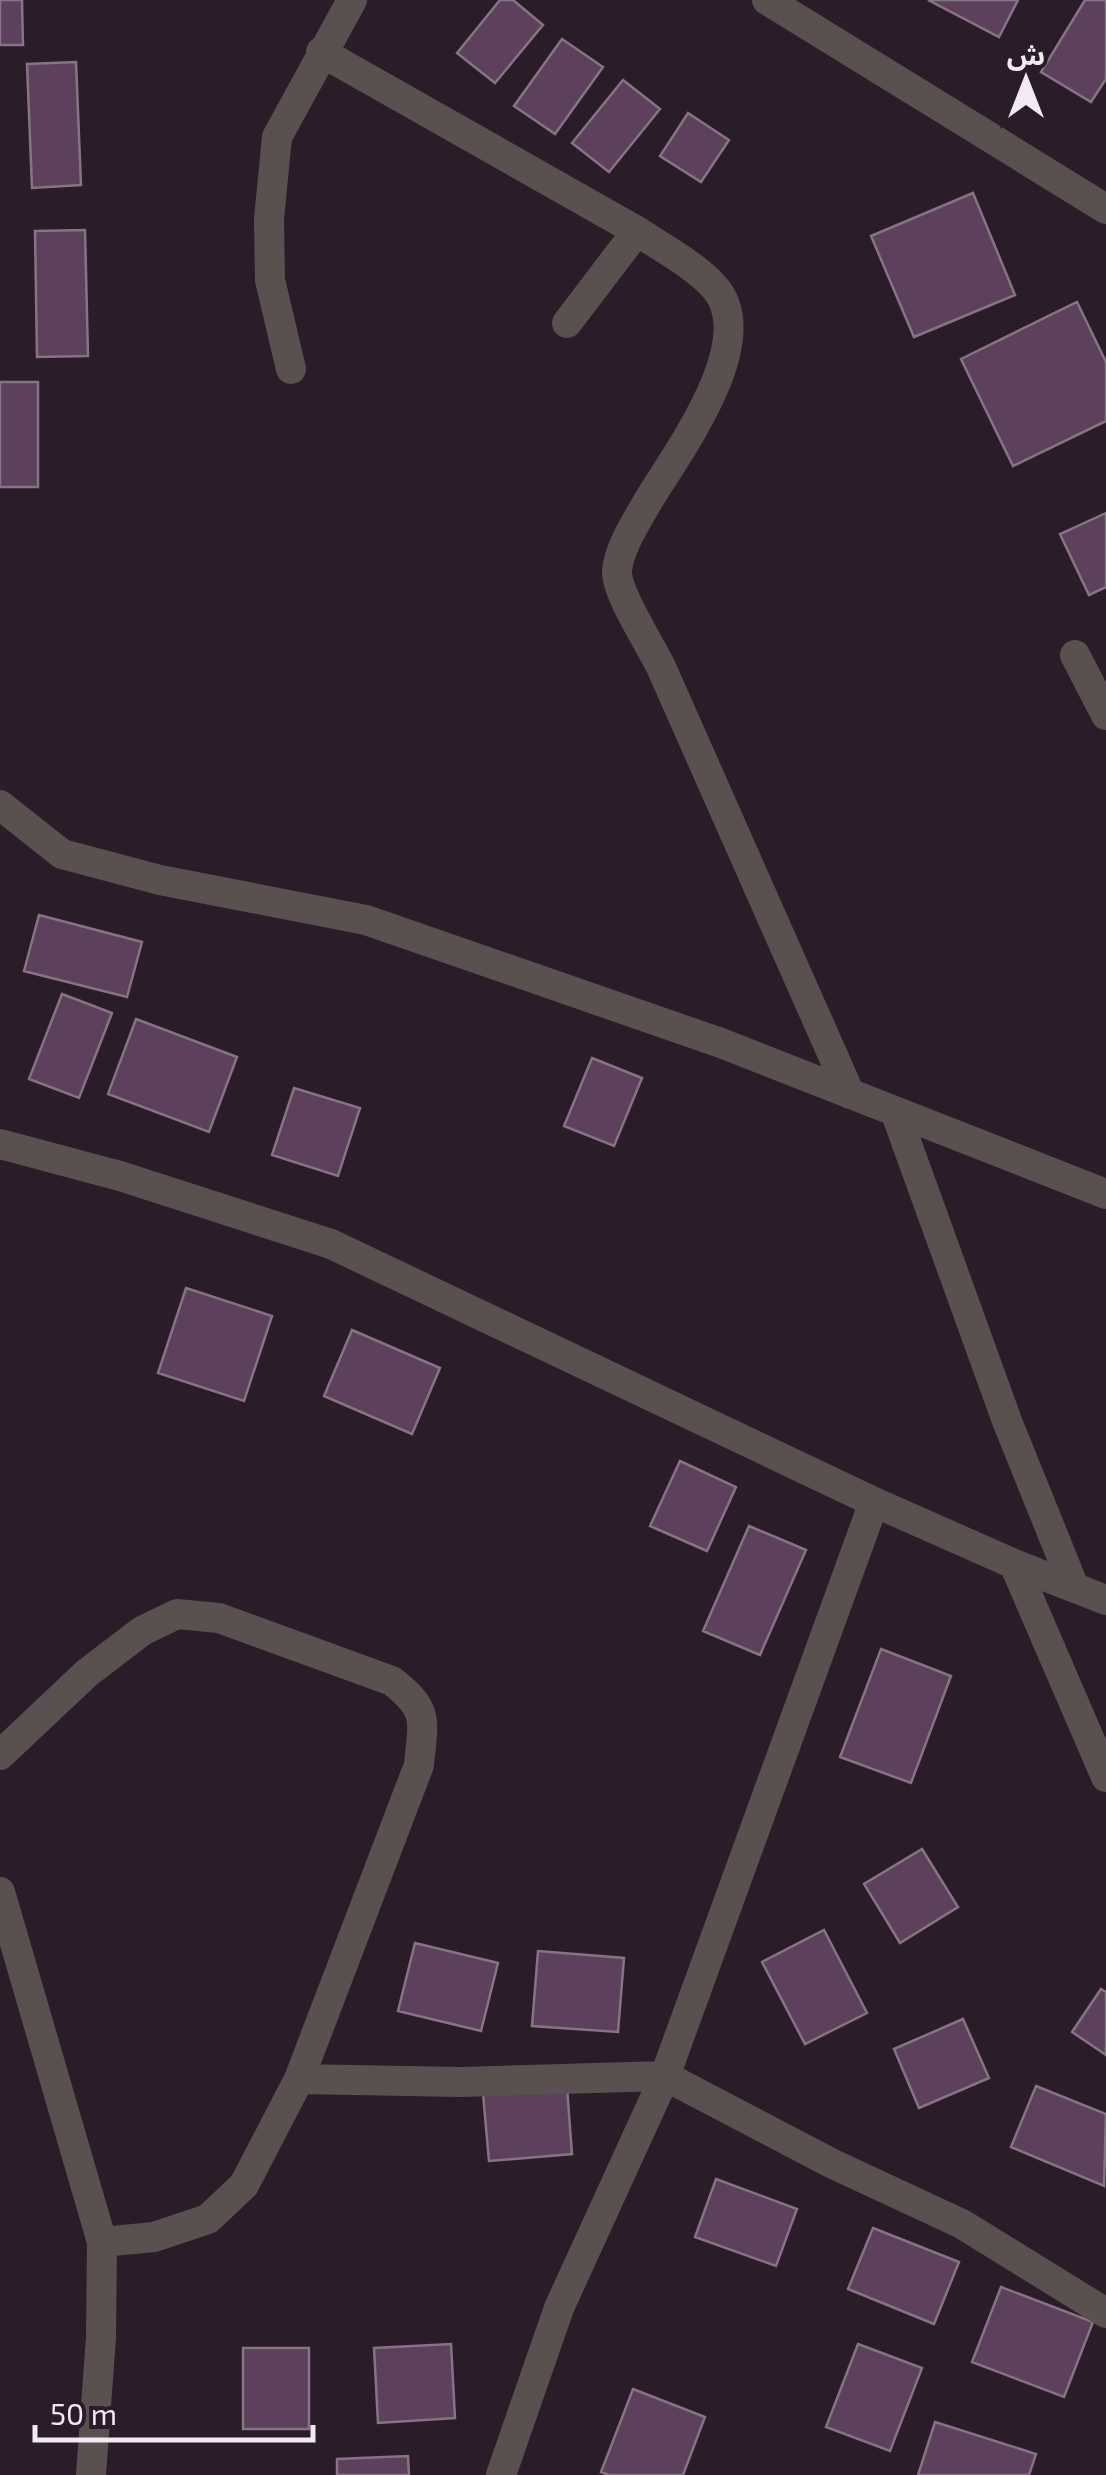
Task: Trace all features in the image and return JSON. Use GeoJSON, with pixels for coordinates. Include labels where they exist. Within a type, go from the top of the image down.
{"type":"FeatureCollection","features":[{"type":"Feature","properties":{"kind":"street"},"geometry":{"type":"LineString","coordinates":[[291,369],[270,280],[269,219],[276,138],[352,0]]}},
{"type":"Feature","properties":{"kind":"street"},"geometry":{"type":"LineString","coordinates":[[768,0],[805,11],[1106,209]]}},
{"type":"Feature","properties":{"kind":"street"},"geometry":{"type":"LineString","coordinates":[[322,52],[637,231],[715,287],[728,307],[730,324],[718,382],[629,535],[617,571],[625,599],[661,667],[850,1094]]}},
{"type":"Feature","properties":{"kind":"street"},"geometry":{"type":"LineString","coordinates":[[567,323],[637,231]]}},
{"type":"Feature","properties":{"kind":"street"},"geometry":{"type":"LineString","coordinates":[[1074,654],[1106,715]]}},
{"type":"Feature","properties":{"kind":"street"},"geometry":{"type":"LineString","coordinates":[[0,805],[62,854],[160,880],[366,920],[721,1043],[1106,1194]]}},
{"type":"Feature","properties":{"kind":"street"},"geometry":{"type":"LineString","coordinates":[[895,1111],[1007,1421],[1074,1587]]}},
{"type":"Feature","properties":{"kind":"street"},"geometry":{"type":"LineString","coordinates":[[0,1144],[170,1192],[331,1244],[874,1502],[1106,1600]]}},
{"type":"Feature","properties":{"kind":"street"},"geometry":{"type":"LineString","coordinates":[[500,2475],[559,2308],[665,2076],[874,1502]]}},
{"type":"Feature","properties":{"kind":"street"},"geometry":{"type":"LineString","coordinates":[[1014,1564],[1106,1777]]}},
{"type":"Feature","properties":{"kind":"street"},"geometry":{"type":"LineString","coordinates":[[0,1754],[87,1673],[142,1631],[178,1614],[219,1618],[392,1681],[414,1698],[423,1718],[419,1765],[299,2079],[244,2185],[208,2219],[154,2237],[102,2242]]}},
{"type":"Feature","properties":{"kind":"street"},"geometry":{"type":"LineString","coordinates":[[0,1892],[102,2242],[101,2337],[91,2475]]}},
{"type":"Feature","properties":{"kind":"street"},"geometry":{"type":"LineString","coordinates":[[299,2079],[461,2082],[665,2076],[833,2164],[962,2224],[1106,2313]]}},
{"type":"Feature","properties":{"kind":"building"},"geometry":{"type":"Polygon","coordinates":[[[0,0],[22,0],[23,45],[0,45],[0,0]]]}},
{"type":"Feature","properties":{"kind":"building"},"geometry":{"type":"Polygon","coordinates":[[[500,0],[513,0],[543,25],[495,83],[457,53],[500,0]]]}},
{"type":"Feature","properties":{"kind":"building"},"geometry":{"type":"Polygon","coordinates":[[[928,0],[1018,0],[999,37],[928,0]]]}},
{"type":"Feature","properties":{"kind":"building"},"geometry":{"type":"Polygon","coordinates":[[[1085,0],[1106,0],[1106,79],[1091,102],[1041,72],[1085,0]]]}},
{"type":"Feature","properties":{"kind":"building"},"geometry":{"type":"Polygon","coordinates":[[[562,39],[603,67],[555,134],[514,106],[562,39]]]}},
{"type":"Feature","properties":{"kind":"building"},"geometry":{"type":"Polygon","coordinates":[[[76,62],[81,185],[32,188],[27,64],[76,62]]]}},
{"type":"Feature","properties":{"kind":"building"},"geometry":{"type":"Polygon","coordinates":[[[623,80],[660,109],[609,172],[572,143],[623,80]]]}},
{"type":"Feature","properties":{"kind":"building"},"geometry":{"type":"Polygon","coordinates":[[[688,113],[729,140],[701,182],[660,156],[688,113]]]}},
{"type":"Feature","properties":{"kind":"building"},"geometry":{"type":"Polygon","coordinates":[[[973,193],[1015,295],[914,337],[871,236],[973,193]]]}},
{"type":"Feature","properties":{"kind":"building"},"geometry":{"type":"Polygon","coordinates":[[[85,230],[88,356],[37,357],[35,231],[85,230]]]}},
{"type":"Feature","properties":{"kind":"building"},"geometry":{"type":"Polygon","coordinates":[[[1077,302],[1106,362],[1106,421],[1013,466],[961,359],[1077,302]]]}},
{"type":"Feature","properties":{"kind":"building"},"geometry":{"type":"Polygon","coordinates":[[[0,382],[38,382],[38,487],[0,487],[0,382]]]}},
{"type":"Feature","properties":{"kind":"building"},"geometry":{"type":"Polygon","coordinates":[[[1106,513],[1106,587],[1089,595],[1060,534],[1106,513]]]}},
{"type":"Feature","properties":{"kind":"building"},"geometry":{"type":"Polygon","coordinates":[[[39,915],[142,942],[127,997],[24,971],[39,915]]]}},
{"type":"Feature","properties":{"kind":"building"},"geometry":{"type":"Polygon","coordinates":[[[62,994],[112,1013],[79,1098],[29,1079],[62,994]]]}},
{"type":"Feature","properties":{"kind":"building"},"geometry":{"type":"Polygon","coordinates":[[[136,1019],[237,1057],[209,1132],[108,1094],[136,1019]]]}},
{"type":"Feature","properties":{"kind":"building"},"geometry":{"type":"Polygon","coordinates":[[[592,1058],[642,1078],[614,1146],[564,1126],[592,1058]]]}},
{"type":"Feature","properties":{"kind":"building"},"geometry":{"type":"Polygon","coordinates":[[[294,1088],[360,1108],[338,1176],[272,1155],[294,1088]]]}},
{"type":"Feature","properties":{"kind":"building"},"geometry":{"type":"Polygon","coordinates":[[[186,1288],[272,1316],[244,1401],[158,1373],[186,1288]]]}},
{"type":"Feature","properties":{"kind":"building"},"geometry":{"type":"Polygon","coordinates":[[[352,1330],[440,1368],[412,1434],[324,1396],[352,1330]]]}},
{"type":"Feature","properties":{"kind":"building"},"geometry":{"type":"Polygon","coordinates":[[[680,1461],[736,1487],[707,1551],[650,1526],[680,1461]]]}},
{"type":"Feature","properties":{"kind":"building"},"geometry":{"type":"Polygon","coordinates":[[[749,1526],[806,1550],[760,1655],[703,1631],[749,1526]]]}},
{"type":"Feature","properties":{"kind":"building"},"geometry":{"type":"Polygon","coordinates":[[[881,1649],[951,1676],[911,1783],[840,1757],[881,1649]]]}},
{"type":"Feature","properties":{"kind":"building"},"geometry":{"type":"Polygon","coordinates":[[[922,1849],[958,1907],[900,1943],[864,1884],[922,1849]]]}},
{"type":"Feature","properties":{"kind":"building"},"geometry":{"type":"Polygon","coordinates":[[[824,1930],[867,2013],[805,2044],[762,1962],[824,1930]]]}},
{"type":"Feature","properties":{"kind":"building"},"geometry":{"type":"Polygon","coordinates":[[[415,1943],[498,1963],[481,2031],[398,2011],[415,1943]]]}},
{"type":"Feature","properties":{"kind":"building"},"geometry":{"type":"Polygon","coordinates":[[[538,1951],[624,1958],[618,2032],[532,2026],[538,1951]]]}},
{"type":"Feature","properties":{"kind":"building"},"geometry":{"type":"Polygon","coordinates":[[[1101,1989],[1106,1992],[1106,2055],[1072,2032],[1101,1989]]]}},
{"type":"Feature","properties":{"kind":"building"},"geometry":{"type":"Polygon","coordinates":[[[963,2019],[989,2078],[919,2108],[894,2049],[963,2019]]]}},
{"type":"Feature","properties":{"kind":"building"},"geometry":{"type":"Polygon","coordinates":[[[1036,2086],[1106,2114],[1104,2186],[1011,2147],[1036,2086]]]}},
{"type":"Feature","properties":{"kind":"building"},"geometry":{"type":"Polygon","coordinates":[[[567,2087],[572,2154],[489,2161],[483,2094],[567,2087]]]}},
{"type":"Feature","properties":{"kind":"building"},"geometry":{"type":"Polygon","coordinates":[[[716,2179],[797,2209],[776,2266],[695,2237],[716,2179]]]}},
{"type":"Feature","properties":{"kind":"building"},"geometry":{"type":"Polygon","coordinates":[[[873,2228],[959,2262],[934,2324],[848,2289],[873,2228]]]}},
{"type":"Feature","properties":{"kind":"building"},"geometry":{"type":"Polygon","coordinates":[[[1001,2287],[1093,2322],[1064,2397],[972,2362],[1001,2287]]]}},
{"type":"Feature","properties":{"kind":"building"},"geometry":{"type":"Polygon","coordinates":[[[451,2344],[455,2418],[378,2423],[374,2348],[451,2344]]]}},
{"type":"Feature","properties":{"kind":"building"},"geometry":{"type":"Polygon","coordinates":[[[858,2344],[922,2368],[890,2451],[826,2427],[858,2344]]]}},
{"type":"Feature","properties":{"kind":"building"},"geometry":{"type":"Polygon","coordinates":[[[243,2348],[309,2348],[309,2429],[243,2429],[243,2348]]]}},
{"type":"Feature","properties":{"kind":"building"},"geometry":{"type":"Polygon","coordinates":[[[633,2389],[705,2417],[683,2475],[601,2472],[633,2389]]]}},
{"type":"Feature","properties":{"kind":"building"},"geometry":{"type":"Polygon","coordinates":[[[935,2422],[1036,2454],[1029,2475],[918,2475],[935,2422]]]}},
{"type":"Feature","properties":{"kind":"building"},"geometry":{"type":"Polygon","coordinates":[[[408,2456],[409,2475],[337,2475],[337,2459],[408,2456]]]}}]}
